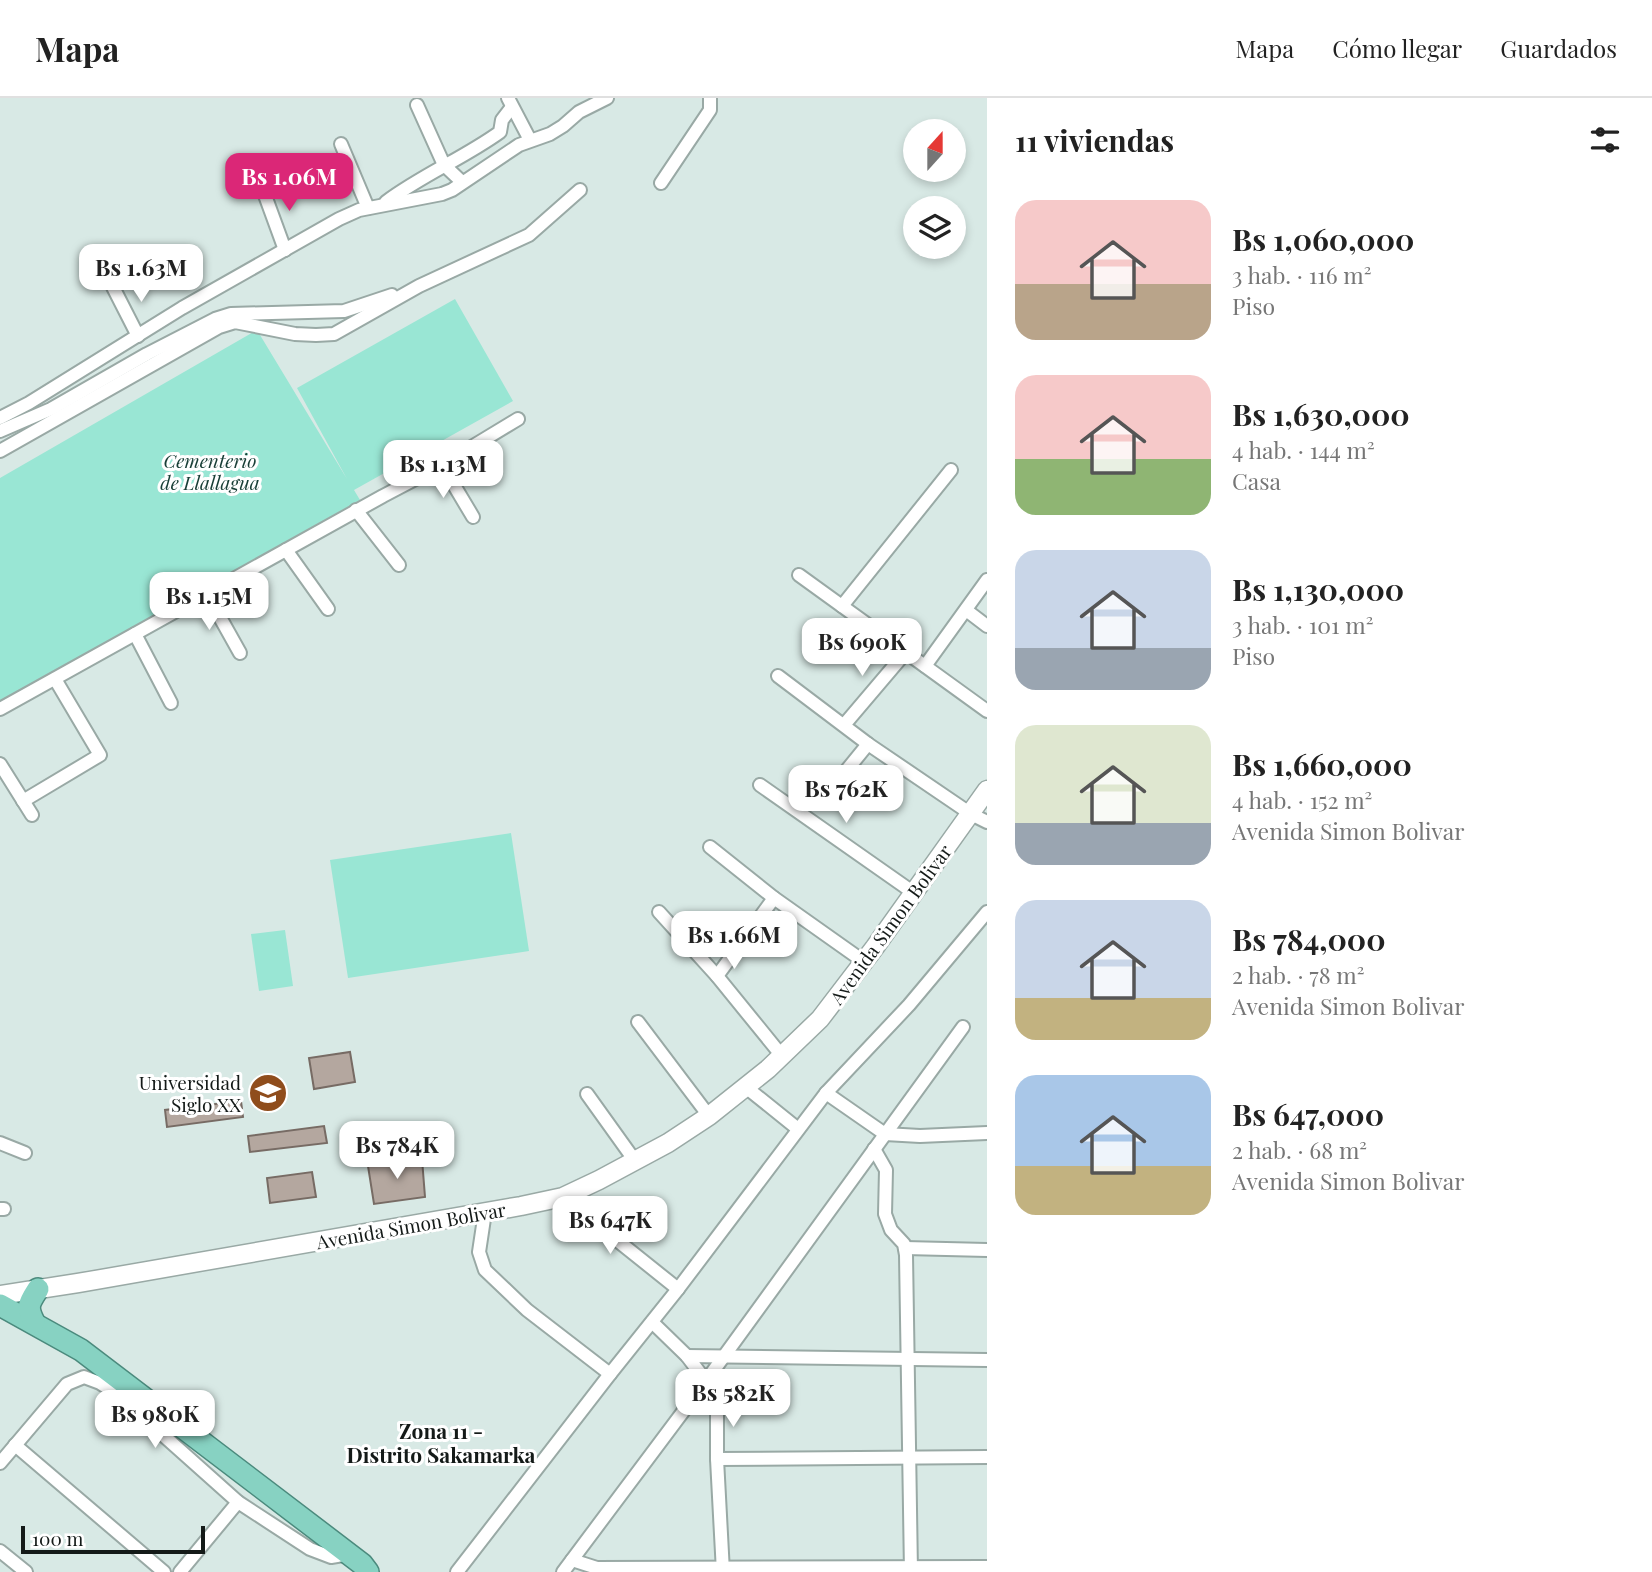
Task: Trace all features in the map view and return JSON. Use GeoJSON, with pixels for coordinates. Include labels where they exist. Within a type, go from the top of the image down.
{"type":"FeatureCollection","features":[{"type":"Feature","properties":{"kind":"highway"},"geometry":{"type":"LineString","coordinates":[[34,1322],[29,1313],[29,1302],[38,1289]]}},
{"type":"Feature","properties":{"kind":"highway"},"geometry":{"type":"LineString","coordinates":[[0,1305],[81,1350],[362,1564],[368,1572]]}},
{"type":"Feature","properties":{"kind":"main road","name":"Avenida Simon Bolivar"},"geometry":{"type":"LineString","coordinates":[[0,1295],[563,1197],[635,1161],[668,1143],[747,1088],[820,1019],[914,893],[979,818],[987,790]]}},
{"type":"Feature","properties":{"kind":"street"},"geometry":{"type":"LineString","coordinates":[[0,418],[29,403],[182,308],[339,219],[359,210],[452,190],[519,145],[550,134],[579,112],[607,98]]}},
{"type":"Feature","properties":{"kind":"street"},"geometry":{"type":"LineString","coordinates":[[660,183],[710,110],[710,98]]}},
{"type":"Feature","properties":{"kind":"street"},"geometry":{"type":"LineString","coordinates":[[510,102],[530,141]]}},
{"type":"Feature","properties":{"kind":"street"},"geometry":{"type":"LineString","coordinates":[[383,205],[500,132],[510,102]]}},
{"type":"Feature","properties":{"kind":"street"},"geometry":{"type":"LineString","coordinates":[[417,105],[444,165],[462,182]]}},
{"type":"Feature","properties":{"kind":"street"},"geometry":{"type":"LineString","coordinates":[[341,144],[368,208]]}},
{"type":"Feature","properties":{"kind":"street"},"geometry":{"type":"LineString","coordinates":[[262,187],[285,250]]}},
{"type":"Feature","properties":{"kind":"street"},"geometry":{"type":"LineString","coordinates":[[0,451],[219,327],[236,323],[295,334],[334,334],[419,286],[529,235],[580,190]]}},
{"type":"Feature","properties":{"kind":"street"},"geometry":{"type":"LineString","coordinates":[[0,431],[51,409],[215,318],[231,314],[344,311],[419,286]]}},
{"type":"Feature","properties":{"kind":"street"},"geometry":{"type":"LineString","coordinates":[[113,287],[138,336]]}},
{"type":"Feature","properties":{"kind":"street"},"geometry":{"type":"LineString","coordinates":[[0,709],[356,510],[442,465],[517,419]]}},
{"type":"Feature","properties":{"kind":"street"},"geometry":{"type":"LineString","coordinates":[[442,465],[473,517]]}},
{"type":"Feature","properties":{"kind":"street"},"geometry":{"type":"LineString","coordinates":[[842,606],[951,470]]}},
{"type":"Feature","properties":{"kind":"street"},"geometry":{"type":"LineString","coordinates":[[356,510],[399,565]]}},
{"type":"Feature","properties":{"kind":"street"},"geometry":{"type":"LineString","coordinates":[[286,550],[328,609]]}},
{"type":"Feature","properties":{"kind":"street"},"geometry":{"type":"LineString","coordinates":[[799,575],[987,711]]}},
{"type":"Feature","properties":{"kind":"street"},"geometry":{"type":"LineString","coordinates":[[925,666],[987,580]]}},
{"type":"Feature","properties":{"kind":"street"},"geometry":{"type":"LineString","coordinates":[[207,594],[240,653]]}},
{"type":"Feature","properties":{"kind":"street"},"geometry":{"type":"LineString","coordinates":[[966,610],[987,626]]}},
{"type":"Feature","properties":{"kind":"street"},"geometry":{"type":"LineString","coordinates":[[135,634],[171,703]]}},
{"type":"Feature","properties":{"kind":"street"},"geometry":{"type":"LineString","coordinates":[[844,725],[906,652]]}},
{"type":"Feature","properties":{"kind":"street"},"geometry":{"type":"LineString","coordinates":[[778,676],[868,744],[979,818]]}},
{"type":"Feature","properties":{"kind":"street"},"geometry":{"type":"LineString","coordinates":[[23,800],[100,755],[55,679]]}},
{"type":"Feature","properties":{"kind":"street"},"geometry":{"type":"LineString","coordinates":[[833,787],[868,744]]}},
{"type":"Feature","properties":{"kind":"street"},"geometry":{"type":"LineString","coordinates":[[0,764],[32,815]]}},
{"type":"Feature","properties":{"kind":"street"},"geometry":{"type":"LineString","coordinates":[[760,785],[914,893]]}},
{"type":"Feature","properties":{"kind":"street"},"geometry":{"type":"LineString","coordinates":[[710,847],[774,898],[863,961]]}},
{"type":"Feature","properties":{"kind":"street"},"geometry":{"type":"LineString","coordinates":[[717,976],[774,898]]}},
{"type":"Feature","properties":{"kind":"street"},"geometry":{"type":"LineString","coordinates":[[659,912],[717,976],[782,1056]]}},
{"type":"Feature","properties":{"kind":"street"},"geometry":{"type":"LineString","coordinates":[[457,1572],[678,1289],[826,1093],[909,1005],[987,912]]}},
{"type":"Feature","properties":{"kind":"street"},"geometry":{"type":"LineString","coordinates":[[638,1022],[709,1116]]}},
{"type":"Feature","properties":{"kind":"street"},"geometry":{"type":"LineString","coordinates":[[563,1572],[706,1381],[963,1027]]}},
{"type":"Feature","properties":{"kind":"street"},"geometry":{"type":"LineString","coordinates":[[747,1088],[798,1129]]}},
{"type":"Feature","properties":{"kind":"street"},"geometry":{"type":"LineString","coordinates":[[826,1093],[885,1134],[920,1136],[987,1133]]}},
{"type":"Feature","properties":{"kind":"street"},"geometry":{"type":"LineString","coordinates":[[587,1094],[635,1161]]}},
{"type":"Feature","properties":{"kind":"street"},"geometry":{"type":"LineString","coordinates":[[0,1143],[25,1153]]}},
{"type":"Feature","properties":{"kind":"street"},"geometry":{"type":"LineString","coordinates":[[874,1149],[886,1170],[885,1214],[891,1230],[905,1248],[911,1569]]}},
{"type":"Feature","properties":{"kind":"street"},"geometry":{"type":"LineString","coordinates":[[563,1197],[678,1289]]}},
{"type":"Feature","properties":{"kind":"street"},"geometry":{"type":"LineString","coordinates":[[485,1212],[479,1252],[485,1270],[527,1310],[610,1374]]}},
{"type":"Feature","properties":{"kind":"street"},"geometry":{"type":"LineString","coordinates":[[905,1248],[987,1250]]}},
{"type":"Feature","properties":{"kind":"street"},"geometry":{"type":"LineString","coordinates":[[652,1322],[687,1356],[706,1381],[717,1411],[723,1570]]}},
{"type":"Feature","properties":{"kind":"street"},"geometry":{"type":"LineString","coordinates":[[687,1356],[987,1360]]}},
{"type":"Feature","properties":{"kind":"street"},"geometry":{"type":"LineString","coordinates":[[0,1463],[67,1384],[84,1377],[100,1382],[117,1394],[238,1502],[310,1549],[331,1557],[349,1554]]}},
{"type":"Feature","properties":{"kind":"street"},"geometry":{"type":"LineString","coordinates":[[15,1445],[164,1572]]}},
{"type":"Feature","properties":{"kind":"street"},"geometry":{"type":"LineString","coordinates":[[717,1459],[987,1457]]}},
{"type":"Feature","properties":{"kind":"street"},"geometry":{"type":"LineString","coordinates":[[180,1572],[238,1502]]}},
{"type":"Feature","properties":{"kind":"street"},"geometry":{"type":"LineString","coordinates":[[0,1550],[26,1572]]}},
{"type":"Feature","properties":{"kind":"street"},"geometry":{"type":"LineString","coordinates":[[572,1560],[597,1568],[723,1570],[987,1567]]}},
{"type":"Feature","properties":{"kind":"green space","name":"Cementerio de Llallagua"},"geometry":{"type":"Polygon","coordinates":[[[455,299],[513,401],[354,490],[360,500],[0,702],[0,478],[257,330],[347,479],[297,388],[455,299]]]}},
{"type":"Feature","properties":{"kind":"green space"},"geometry":{"type":"Polygon","coordinates":[[[511,833],[529,951],[348,978],[330,860],[511,833]]]}},
{"type":"Feature","properties":{"kind":"green space"},"geometry":{"type":"Polygon","coordinates":[[[285,930],[293,986],[259,991],[251,934],[285,930]]]}},
{"type":"Feature","properties":{"kind":"building"},"geometry":{"type":"Polygon","coordinates":[[[350,1052],[355,1082],[314,1089],[309,1058],[350,1052]]]}},
{"type":"Feature","properties":{"kind":"building"},"geometry":{"type":"Polygon","coordinates":[[[241,1101],[243,1117],[167,1127],[165,1110],[241,1101]]]}},
{"type":"Feature","properties":{"kind":"building"},"geometry":{"type":"Polygon","coordinates":[[[324,1126],[327,1143],[250,1152],[248,1136],[324,1126]]]}},
{"type":"Feature","properties":{"kind":"building"},"geometry":{"type":"Polygon","coordinates":[[[422,1159],[425,1197],[374,1204],[368,1166],[422,1159]]]}},
{"type":"Feature","properties":{"kind":"building"},"geometry":{"type":"Polygon","coordinates":[[[312,1172],[316,1197],[270,1203],[267,1178],[312,1172]]]}},
{"type":"Feature","properties":{"kind":"place","name":"Universidad Siglo XX"},"geometry":{"type":"Point","coordinates":[268,1093]}},
{"type":"Feature","properties":{"kind":"district","name":"Zona 11 - Distrito Sakamarka"},"geometry":{"type":"Point","coordinates":[441,1442]}}]}
